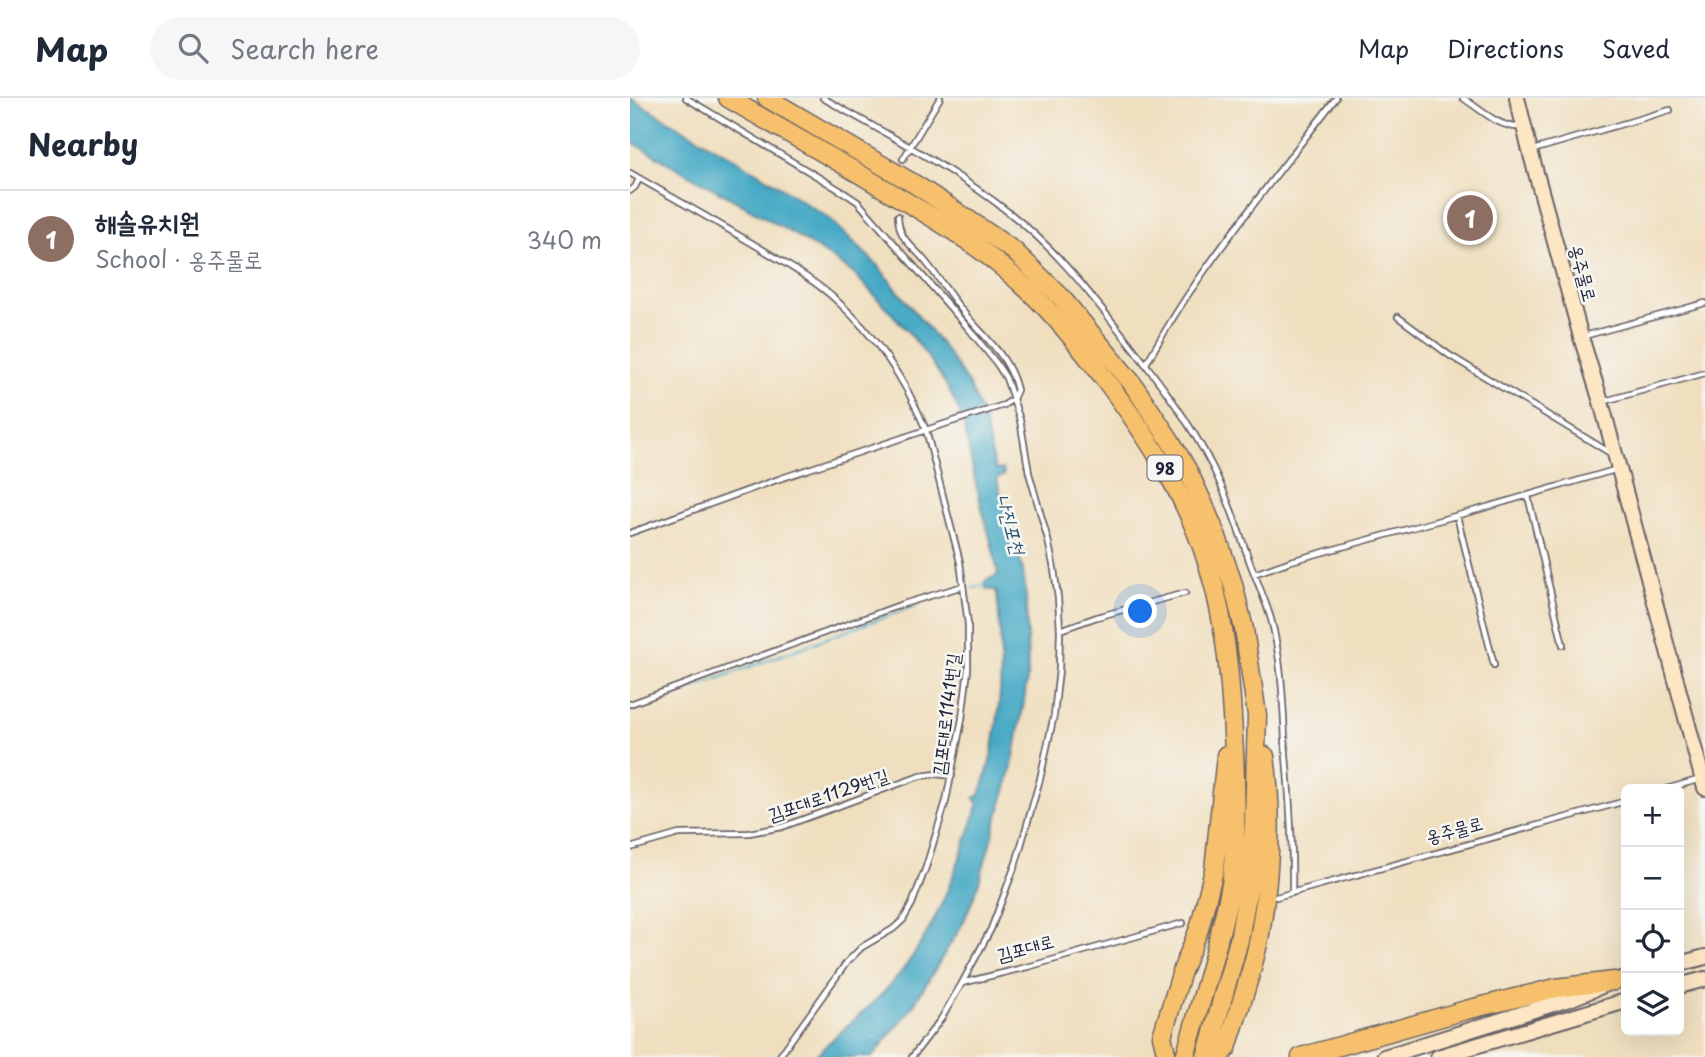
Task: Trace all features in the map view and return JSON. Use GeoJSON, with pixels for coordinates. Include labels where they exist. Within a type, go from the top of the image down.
{"type":"FeatureCollection","features":[{"type":"Feature","properties":{"kind":"highway","name":"98"},"geometry":{"type":"LineString","coordinates":[[728,98],[925,212],[969,242],[1024,286],[1080,346],[1154,449],[1176,488],[1202,546],[1218,599],[1231,699],[1236,784],[1231,878],[1226,907],[1185,1057]]}},
{"type":"Feature","properties":{"kind":"highway","name":"98"},"geometry":{"type":"LineString","coordinates":[[767,98],[916,185],[1014,251],[1060,296],[1110,355],[1153,412],[1188,471],[1208,514],[1239,607],[1266,759],[1268,790],[1266,886],[1259,936],[1219,1052]]}},
{"type":"Feature","properties":{"kind":"highway"},"geometry":{"type":"LineString","coordinates":[[1150,1057],[1161,1036],[1199,929],[1212,880],[1231,699]]}},
{"type":"Feature","properties":{"kind":"highway"},"geometry":{"type":"LineString","coordinates":[[1301,1057],[1465,1010],[1556,988],[1620,979]]}},
{"type":"Feature","properties":{"kind":"highway"},"geometry":{"type":"LineString","coordinates":[[1333,1057],[1495,1011],[1556,988]]}},
{"type":"Feature","properties":{"kind":"highway"},"geometry":{"type":"LineString","coordinates":[[1161,1036],[1167,1057]]}},
{"type":"Feature","properties":{"kind":"street","name":"옹주물로"},"geometry":{"type":"LineString","coordinates":[[1517,98],[1704,783]]}},
{"type":"Feature","properties":{"kind":"street"},"geometry":{"type":"LineString","coordinates":[[1684,963],[1705,957]]}},
{"type":"Feature","properties":{"kind":"street"},"geometry":{"type":"LineString","coordinates":[[1384,1057],[1572,998],[1620,979]]}},
{"type":"Feature","properties":{"kind":"street"},"geometry":{"type":"LineString","coordinates":[[1684,985],[1705,979]]}},
{"type":"Feature","properties":{"kind":"street"},"geometry":{"type":"LineString","coordinates":[[1438,1057],[1621,1002]]}},
{"type":"Feature","properties":{"kind":"lane"},"geometry":{"type":"LineString","coordinates":[[686,98],[858,202],[997,364],[1006,378],[1020,420],[1029,473],[1048,540],[1058,598],[1060,631],[1057,695],[1040,779],[1000,908],[941,1019],[912,1057]]}},
{"type":"Feature","properties":{"kind":"lane"},"geometry":{"type":"LineString","coordinates":[[823,98],[911,146],[980,191],[1038,236],[1082,284],[1146,364],[1185,419],[1212,465],[1228,501],[1271,621],[1280,669],[1290,797],[1292,893]]}},
{"type":"Feature","properties":{"kind":"lane"},"geometry":{"type":"LineString","coordinates":[[903,159],[940,98]]}},
{"type":"Feature","properties":{"kind":"lane"},"geometry":{"type":"LineString","coordinates":[[1146,364],[1212,260],[1336,98]]}},
{"type":"Feature","properties":{"kind":"lane"},"geometry":{"type":"LineString","coordinates":[[1463,98],[1507,126],[1524,127]]}},
{"type":"Feature","properties":{"kind":"lane"},"geometry":{"type":"LineString","coordinates":[[1530,151],[1670,110]]}},
{"type":"Feature","properties":{"kind":"lane"},"geometry":{"type":"LineString","coordinates":[[630,173],[778,259],[835,299],[863,327],[897,373],[926,430]]}},
{"type":"Feature","properties":{"kind":"lane"},"geometry":{"type":"LineString","coordinates":[[630,191],[639,178]]}},
{"type":"Feature","properties":{"kind":"lane"},"geometry":{"type":"LineString","coordinates":[[630,533],[779,479],[1004,405],[1013,399],[1017,390],[1007,362],[904,239],[900,232],[898,216]]}},
{"type":"Feature","properties":{"kind":"lane"},"geometry":{"type":"LineString","coordinates":[[1581,337],[1705,303]]}},
{"type":"Feature","properties":{"kind":"lane"},"geometry":{"type":"LineString","coordinates":[[1398,317],[1449,355],[1592,444],[1617,463]]}},
{"type":"Feature","properties":{"kind":"lane"},"geometry":{"type":"LineString","coordinates":[[1601,402],[1705,373]]}},
{"type":"Feature","properties":{"kind":"lane","name":"김포대로1141번길"},"geometry":{"type":"LineString","coordinates":[[779,1057],[847,962],[862,947],[893,929],[908,912],[930,855],[952,776],[968,669],[968,624],[958,551],[926,430]]}},
{"type":"Feature","properties":{"kind":"lane"},"geometry":{"type":"LineString","coordinates":[[1254,574],[1291,561],[1528,496],[1617,463]]}},
{"type":"Feature","properties":{"kind":"lane"},"geometry":{"type":"LineString","coordinates":[[1528,496],[1563,645]]}},
{"type":"Feature","properties":{"kind":"lane"},"geometry":{"type":"LineString","coordinates":[[1457,516],[1494,665]]}},
{"type":"Feature","properties":{"kind":"lane"},"geometry":{"type":"LineString","coordinates":[[630,704],[888,610],[963,586]]}},
{"type":"Feature","properties":{"kind":"lane"},"geometry":{"type":"LineString","coordinates":[[1060,631],[1097,617],[1185,593]]}},
{"type":"Feature","properties":{"kind":"lane","name":"김포대로1129번길"},"geometry":{"type":"LineString","coordinates":[[630,848],[679,834],[749,833],[782,827],[919,776],[952,776]]}},
{"type":"Feature","properties":{"kind":"lane","name":"옹주물로"},"geometry":{"type":"LineString","coordinates":[[1684,786],[1704,783]]}},
{"type":"Feature","properties":{"kind":"lane","name":"옹주물로"},"geometry":{"type":"LineString","coordinates":[[1276,897],[1621,802]]}},
{"type":"Feature","properties":{"kind":"lane","name":"김포대로"},"geometry":{"type":"LineString","coordinates":[[962,983],[1183,923]]}},
{"type":"Feature","properties":{"kind":"water"},"geometry":{"type":"Polygon","coordinates":[[[630,98],[767,178],[830,219],[877,265],[945,349],[969,385],[983,417],[995,468],[1003,469],[1004,475],[997,480],[1023,571],[1026,597],[1028,673],[1012,767],[977,889],[963,923],[911,1009],[872,1057],[814,1057],[885,991],[902,971],[930,927],[952,880],[978,805],[974,798],[980,795],[988,771],[997,721],[1001,645],[997,594],[995,590],[987,590],[985,581],[998,575],[966,434],[954,400],[929,358],[861,281],[842,265],[778,225],[630,141],[630,98]]]}},
{"type":"Feature","properties":{"kind":"waterway"},"geometry":{"type":"LineString","coordinates":[[973,588],[986,585]]}},
{"type":"Feature","properties":{"kind":"waterway"},"geometry":{"type":"LineString","coordinates":[[630,711],[917,605]]}},
{"type":"Feature","properties":{"kind":"place","name":"해솔유치원"},"geometry":{"type":"Point","coordinates":[1470,218]}},
{"type":"Feature","properties":{"kind":"water label","name":"나진포천"},"geometry":{"type":"Point","coordinates":[1012,524]}}]}
